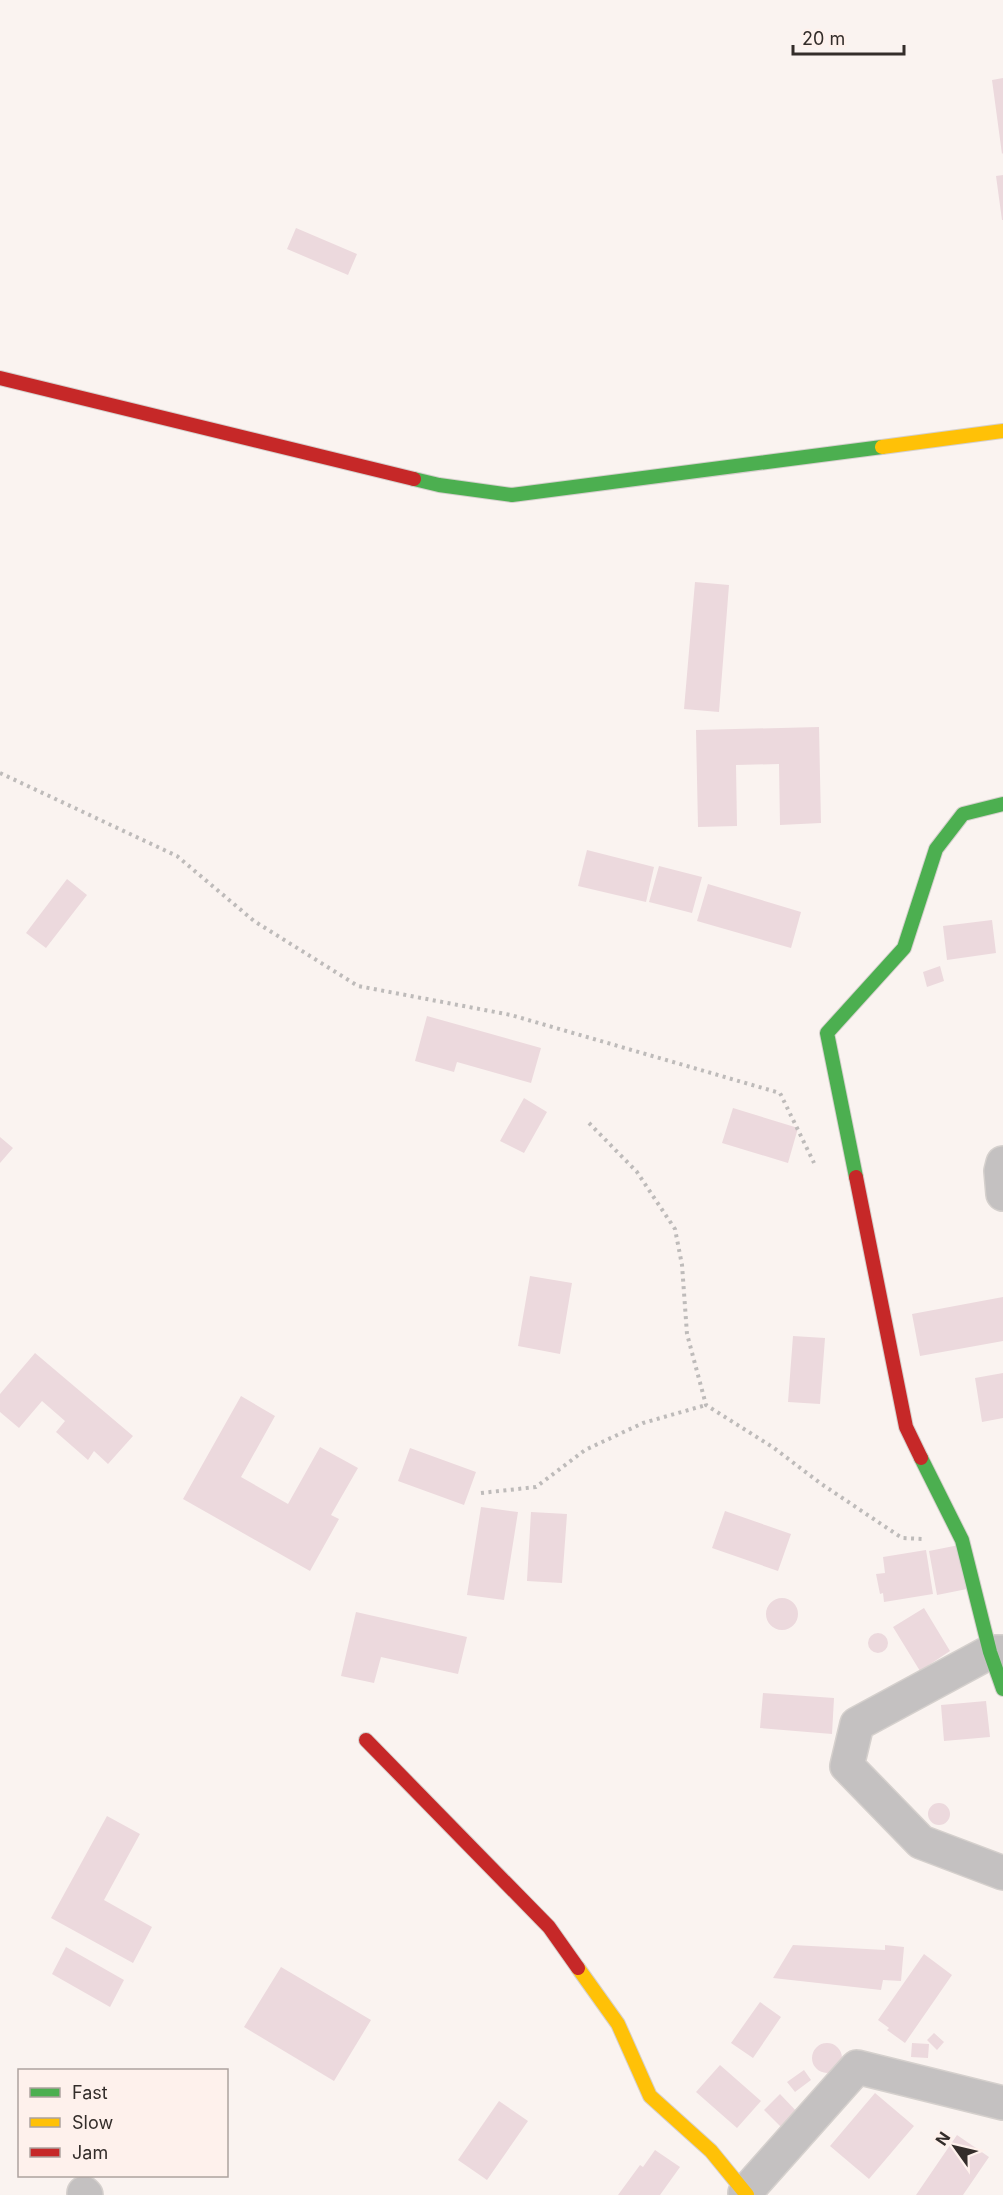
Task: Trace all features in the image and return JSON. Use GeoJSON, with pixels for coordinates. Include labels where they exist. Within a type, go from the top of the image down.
{"type":"FeatureCollection","features":[{"type":"Feature","properties":{"kind":"street"},"geometry":{"type":"LineString","coordinates":[[0,378],[439,484],[512,495],[1003,431]]}},
{"type":"Feature","properties":{"kind":"street"},"geometry":{"type":"LineString","coordinates":[[1003,804],[963,814],[936,849],[904,948],[827,1033],[906,1426],[962,1540],[997,1652],[1003,1689]]}},
{"type":"Feature","properties":{"kind":"street"},"geometry":{"type":"LineString","coordinates":[[1003,1163],[1001,1171],[1003,1194]]}},
{"type":"Feature","properties":{"kind":"street"},"geometry":{"type":"LineString","coordinates":[[997,1652],[857,1724],[847,1766],[921,1842],[1003,1873]]}},
{"type":"Feature","properties":{"kind":"street"},"geometry":{"type":"LineString","coordinates":[[366,1740],[549,1927],[618,2024],[650,2096],[711,2151],[745,2194],[857,2067],[1003,2103]]}},
{"type":"Feature","properties":{"kind":"path"},"geometry":{"type":"LineString","coordinates":[[0,773],[177,856],[254,921],[358,986],[512,1015],[780,1093],[815,1164]]}},
{"type":"Feature","properties":{"kind":"path"},"geometry":{"type":"LineString","coordinates":[[589,1123],[637,1172],[675,1229],[682,1265],[687,1334],[706,1405],[774,1448],[820,1483],[902,1538],[962,1540]]}},
{"type":"Feature","properties":{"kind":"path"},"geometry":{"type":"LineString","coordinates":[[481,1493],[536,1487],[585,1450],[643,1423],[706,1405]]}},
{"type":"Feature","properties":{"kind":"building"},"geometry":{"type":"Polygon","coordinates":[[[1003,78],[1003,153],[1002,154],[992,80],[1003,78]]]}},
{"type":"Feature","properties":{"kind":"building"},"geometry":{"type":"Polygon","coordinates":[[[1003,175],[1003,220],[1002,220],[996,176],[1003,175]]]}},
{"type":"Feature","properties":{"kind":"building"},"geometry":{"type":"Polygon","coordinates":[[[296,228],[357,254],[348,275],[287,249],[296,228]]]}},
{"type":"Feature","properties":{"kind":"building"},"geometry":{"type":"Polygon","coordinates":[[[695,582],[729,585],[719,712],[684,709],[695,582]]]}},
{"type":"Feature","properties":{"kind":"building"},"geometry":{"type":"Polygon","coordinates":[[[819,727],[821,823],[780,825],[779,764],[736,765],[737,826],[698,827],[696,730],[819,727]]]}},
{"type":"Feature","properties":{"kind":"building"},"geometry":{"type":"Polygon","coordinates":[[[587,850],[654,867],[646,902],[578,886],[587,850]]]}},
{"type":"Feature","properties":{"kind":"building"},"geometry":{"type":"Polygon","coordinates":[[[659,866],[702,877],[692,913],[649,902],[659,866]]]}},
{"type":"Feature","properties":{"kind":"building"},"geometry":{"type":"Polygon","coordinates":[[[67,879],[87,895],[46,948],[26,933],[67,879]]]}},
{"type":"Feature","properties":{"kind":"building"},"geometry":{"type":"Polygon","coordinates":[[[708,884],[801,912],[791,948],[697,921],[708,884]]]}},
{"type":"Feature","properties":{"kind":"building"},"geometry":{"type":"Polygon","coordinates":[[[992,920],[996,953],[947,960],[943,926],[992,920]]]}},
{"type":"Feature","properties":{"kind":"building"},"geometry":{"type":"Polygon","coordinates":[[[940,966],[944,981],[927,987],[923,972],[940,966]]]}},
{"type":"Feature","properties":{"kind":"building"},"geometry":{"type":"Polygon","coordinates":[[[427,1016],[541,1048],[531,1083],[457,1062],[454,1072],[415,1061],[427,1016]]]}},
{"type":"Feature","properties":{"kind":"building"},"geometry":{"type":"Polygon","coordinates":[[[524,1098],[547,1112],[524,1153],[500,1141],[524,1098]]]}},
{"type":"Feature","properties":{"kind":"building"},"geometry":{"type":"Polygon","coordinates":[[[733,1108],[798,1128],[788,1163],[722,1143],[733,1108]]]}},
{"type":"Feature","properties":{"kind":"building"},"geometry":{"type":"Polygon","coordinates":[[[0,1137],[13,1148],[0,1163],[0,1137]]]}},
{"type":"Feature","properties":{"kind":"building"},"geometry":{"type":"Polygon","coordinates":[[[530,1276],[572,1283],[560,1354],[518,1346],[530,1276]]]}},
{"type":"Feature","properties":{"kind":"building"},"geometry":{"type":"Polygon","coordinates":[[[1003,1297],[1003,1341],[920,1356],[912,1314],[1003,1297]]]}},
{"type":"Feature","properties":{"kind":"building"},"geometry":{"type":"Polygon","coordinates":[[[793,1336],[825,1338],[820,1404],[788,1402],[793,1336]]]}},
{"type":"Feature","properties":{"kind":"building"},"geometry":{"type":"Polygon","coordinates":[[[35,1353],[133,1436],[108,1464],[94,1451],[88,1460],[56,1432],[65,1421],[42,1401],[19,1428],[0,1412],[0,1394],[35,1353]]]}},
{"type":"Feature","properties":{"kind":"building"},"geometry":{"type":"Polygon","coordinates":[[[1003,1373],[1003,1418],[982,1422],[975,1378],[1003,1373]]]}},
{"type":"Feature","properties":{"kind":"building"},"geometry":{"type":"Polygon","coordinates":[[[241,1396],[275,1416],[241,1477],[288,1504],[320,1447],[358,1468],[331,1515],[339,1519],[310,1571],[183,1499],[241,1396]]]}},
{"type":"Feature","properties":{"kind":"building"},"geometry":{"type":"Polygon","coordinates":[[[410,1448],[476,1472],[464,1505],[398,1481],[410,1448]]]}},
{"type":"Feature","properties":{"kind":"building"},"geometry":{"type":"Polygon","coordinates":[[[481,1507],[518,1512],[504,1600],[467,1595],[481,1507]]]}},
{"type":"Feature","properties":{"kind":"building"},"geometry":{"type":"Polygon","coordinates":[[[725,1511],[791,1534],[778,1571],[712,1548],[725,1511]]]}},
{"type":"Feature","properties":{"kind":"building"},"geometry":{"type":"Polygon","coordinates":[[[531,1512],[567,1514],[562,1583],[527,1581],[531,1512]]]}},
{"type":"Feature","properties":{"kind":"building"},"geometry":{"type":"Polygon","coordinates":[[[959,1545],[967,1589],[937,1595],[929,1551],[959,1545]]]}},
{"type":"Feature","properties":{"kind":"building"},"geometry":{"type":"Polygon","coordinates":[[[926,1550],[933,1594],[884,1602],[876,1574],[885,1573],[883,1557],[926,1550]]]}},
{"type":"Feature","properties":{"kind":"building"},"geometry":{"type":"Polygon","coordinates":[[[782,1598],[794,1602],[798,1614],[794,1626],[782,1630],[770,1626],[766,1614],[770,1602],[782,1598]]]}},
{"type":"Feature","properties":{"kind":"building"},"geometry":{"type":"Polygon","coordinates":[[[924,1608],[950,1651],[920,1671],[893,1627],[924,1608]]]}},
{"type":"Feature","properties":{"kind":"building"},"geometry":{"type":"Polygon","coordinates":[[[356,1612],[467,1637],[458,1674],[381,1657],[374,1683],[341,1676],[356,1612]]]}},
{"type":"Feature","properties":{"kind":"building"},"geometry":{"type":"Polygon","coordinates":[[[878,1633],[885,1636],[888,1643],[885,1650],[878,1653],[871,1650],[868,1643],[871,1636],[878,1633]]]}},
{"type":"Feature","properties":{"kind":"building"},"geometry":{"type":"Polygon","coordinates":[[[763,1693],[834,1698],[832,1734],[760,1728],[763,1693]]]}},
{"type":"Feature","properties":{"kind":"building"},"geometry":{"type":"Polygon","coordinates":[[[986,1701],[990,1737],[944,1741],[941,1705],[986,1701]]]}},
{"type":"Feature","properties":{"kind":"building"},"geometry":{"type":"Polygon","coordinates":[[[935,1803],[943,1803],[950,1810],[950,1818],[943,1825],[935,1825],[928,1818],[928,1810],[935,1803]]]}},
{"type":"Feature","properties":{"kind":"building"},"geometry":{"type":"Polygon","coordinates":[[[107,1816],[140,1834],[104,1900],[152,1927],[133,1963],[51,1918],[107,1816]]]}},
{"type":"Feature","properties":{"kind":"building"},"geometry":{"type":"Polygon","coordinates":[[[793,1945],[885,1950],[885,1945],[904,1947],[901,1981],[883,1980],[881,1990],[773,1978],[793,1945]]]}},
{"type":"Feature","properties":{"kind":"building"},"geometry":{"type":"Polygon","coordinates":[[[66,1947],[124,1980],[110,2007],[52,1974],[66,1947]]]}},
{"type":"Feature","properties":{"kind":"building"},"geometry":{"type":"Polygon","coordinates":[[[924,1954],[952,1975],[905,2043],[878,2020],[924,1954]]]}},
{"type":"Feature","properties":{"kind":"building"},"geometry":{"type":"Polygon","coordinates":[[[281,1967],[371,2020],[334,2081],[244,2027],[281,1967]]]}},
{"type":"Feature","properties":{"kind":"building"},"geometry":{"type":"Polygon","coordinates":[[[760,2002],[781,2017],[753,2058],[731,2043],[760,2002]]]}},
{"type":"Feature","properties":{"kind":"building"},"geometry":{"type":"Polygon","coordinates":[[[934,2033],[944,2042],[937,2050],[927,2040],[934,2033]]]}},
{"type":"Feature","properties":{"kind":"building"},"geometry":{"type":"Polygon","coordinates":[[[827,2043],[833,2044],[841,2052],[841,2064],[833,2072],[827,2073],[821,2072],[813,2064],[812,2058],[813,2052],[821,2044],[827,2043]]]}},
{"type":"Feature","properties":{"kind":"building"},"geometry":{"type":"Polygon","coordinates":[[[912,2043],[929,2044],[928,2058],[911,2057],[912,2043]]]}},
{"type":"Feature","properties":{"kind":"building"},"geometry":{"type":"Polygon","coordinates":[[[720,2065],[761,2101],[737,2128],[696,2092],[720,2065]]]}},
{"type":"Feature","properties":{"kind":"building"},"geometry":{"type":"Polygon","coordinates":[[[804,2070],[811,2080],[795,2092],[787,2082],[804,2070]]]}},
{"type":"Feature","properties":{"kind":"building"},"geometry":{"type":"Polygon","coordinates":[[[875,2093],[914,2126],[869,2179],[830,2146],[875,2093]]]}},
{"type":"Feature","properties":{"kind":"building"},"geometry":{"type":"Polygon","coordinates":[[[780,2094],[799,2114],[783,2129],[764,2110],[780,2094]]]}},
{"type":"Feature","properties":{"kind":"building"},"geometry":{"type":"Polygon","coordinates":[[[499,2101],[528,2121],[487,2180],[458,2160],[499,2101]]]}},
{"type":"Feature","properties":{"kind":"building"},"geometry":{"type":"Polygon","coordinates":[[[957,2135],[989,2157],[963,2195],[916,2195],[957,2135]]]}},
{"type":"Feature","properties":{"kind":"building"},"geometry":{"type":"Polygon","coordinates":[[[655,2150],[680,2167],[660,2195],[618,2195],[640,2165],[643,2167],[655,2150]]]}},
{"type":"Feature","properties":{"kind":"traffic: fast"},"geometry":{"type":"LineString","coordinates":[[414,479],[439,485],[512,495],[882,447]]}},
{"type":"Feature","properties":{"kind":"traffic: fast"},"geometry":{"type":"LineString","coordinates":[[856,1177],[827,1033],[904,948],[936,849],[963,814],[1003,804]]}},
{"type":"Feature","properties":{"kind":"traffic: fast"},"geometry":{"type":"LineString","coordinates":[[921,1458],[962,1540],[990,1652],[1003,1689]]}},
{"type":"Feature","properties":{"kind":"traffic: slow"},"geometry":{"type":"LineString","coordinates":[[882,447],[1003,431]]}},
{"type":"Feature","properties":{"kind":"traffic: slow"},"geometry":{"type":"LineString","coordinates":[[578,1968],[618,2024],[650,2096],[711,2151],[747,2195]]}},
{"type":"Feature","properties":{"kind":"traffic: jam"},"geometry":{"type":"LineString","coordinates":[[0,378],[414,479]]}},
{"type":"Feature","properties":{"kind":"traffic: jam"},"geometry":{"type":"LineString","coordinates":[[856,1177],[906,1427],[921,1458]]}},
{"type":"Feature","properties":{"kind":"traffic: jam"},"geometry":{"type":"LineString","coordinates":[[366,1740],[549,1927],[578,1968]]}}]}
